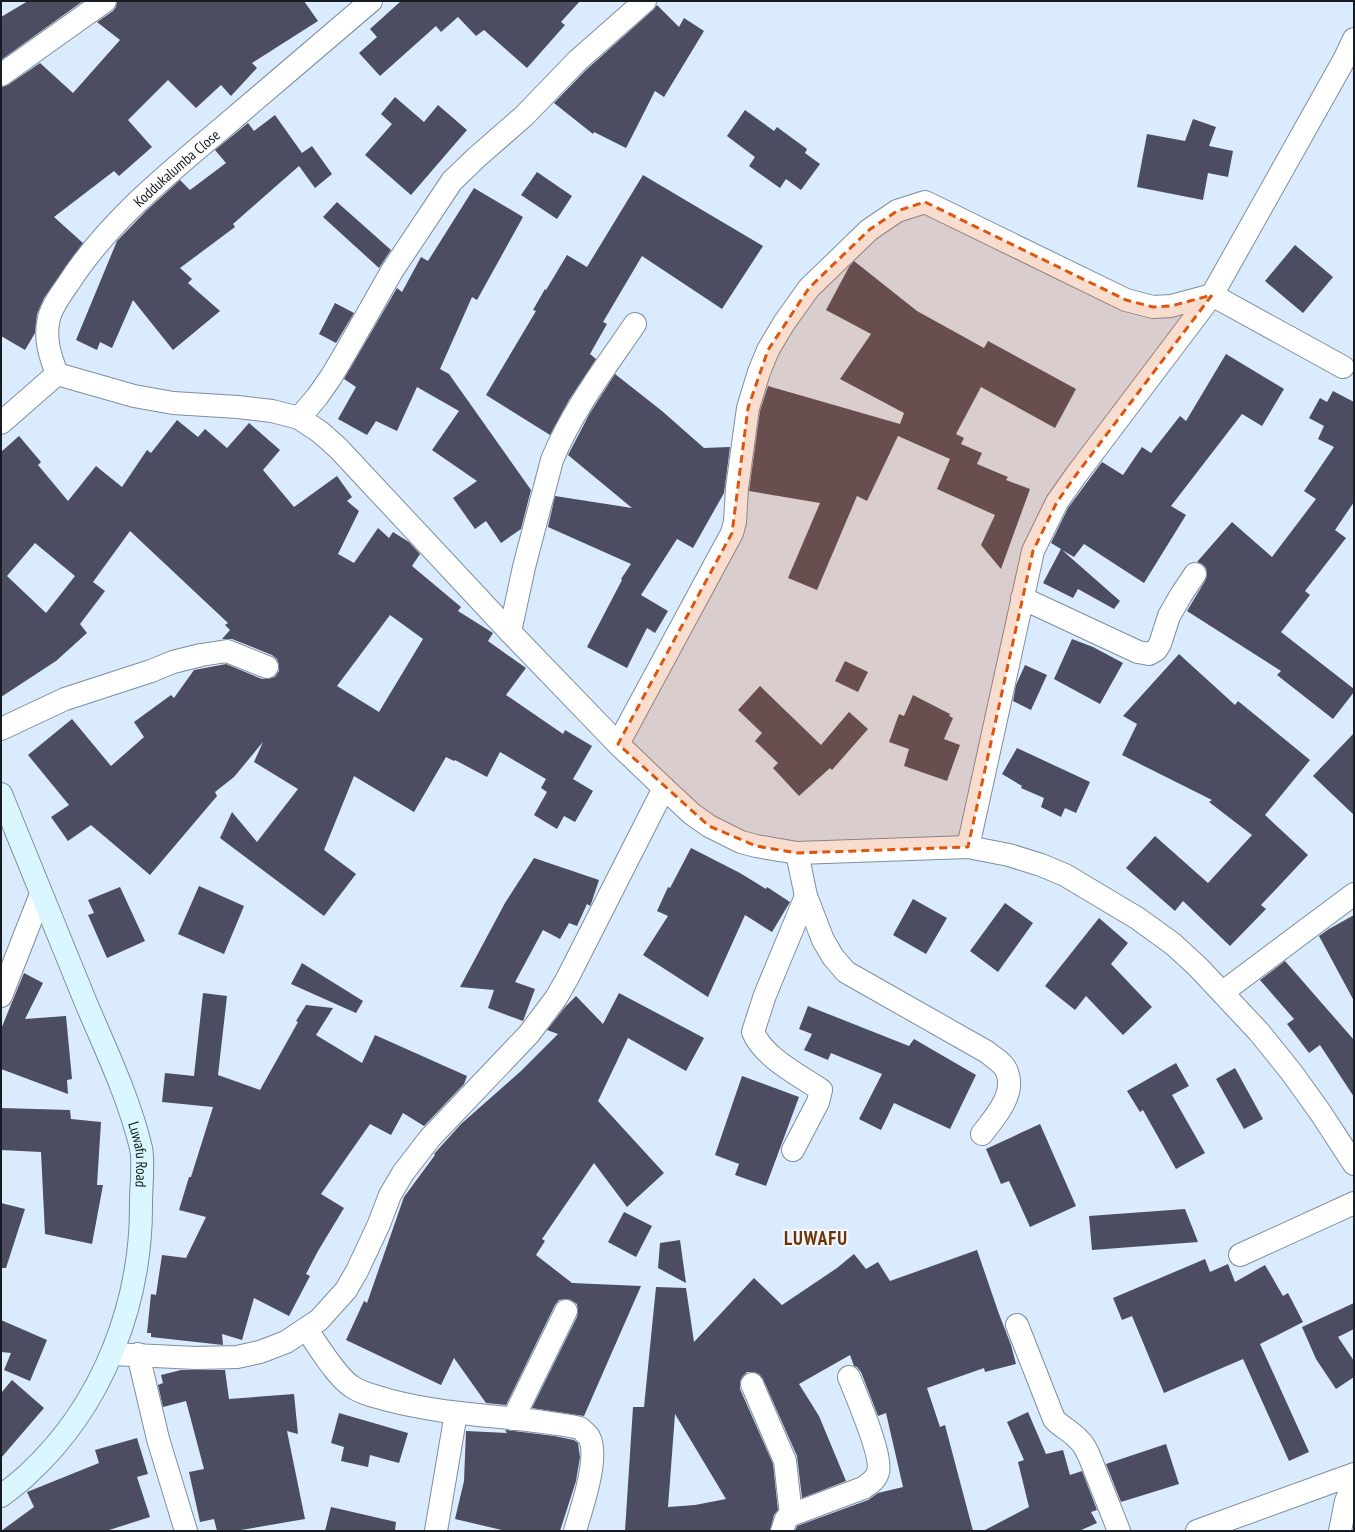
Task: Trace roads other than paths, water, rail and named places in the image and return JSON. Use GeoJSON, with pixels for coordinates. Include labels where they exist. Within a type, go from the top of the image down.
{"type":"FeatureCollection","features":[{"type":"Feature","properties":{"kind":"street"},"geometry":{"type":"LineString","coordinates":[[1,75],[105,1]]}},
{"type":"Feature","properties":{"kind":"street","name":"Koddukalumba Close"},"geometry":{"type":"LineString","coordinates":[[57,374],[49,352],[46,330],[49,316],[55,304],[80,265],[116,224],[174,168],[371,1]]}},
{"type":"Feature","properties":{"kind":"street"},"geometry":{"type":"LineString","coordinates":[[299,418],[317,397],[331,377],[392,271],[452,181],[524,116],[577,61],[645,1]]}},
{"type":"Feature","properties":{"kind":"street"},"geometry":{"type":"LineString","coordinates":[[968,847],[1033,551],[1057,502],[1212,295],[1344,60],[1354,38]]}},
{"type":"Feature","properties":{"kind":"street"},"geometry":{"type":"LineString","coordinates":[[618,744],[732,533],[735,522],[737,488],[748,408],[759,372],[768,350],[784,323],[809,288],[869,230],[897,211],[925,202],[1126,300],[1153,307],[1171,306],[1212,295],[1343,367]]}},
{"type":"Feature","properties":{"kind":"street"},"geometry":{"type":"LineString","coordinates":[[510,632],[524,567],[552,460],[569,422],[635,324]]}},
{"type":"Feature","properties":{"kind":"street"},"geometry":{"type":"LineString","coordinates":[[1,423],[57,374],[149,399],[173,403],[238,407],[272,411],[299,418],[320,432],[338,448],[510,632],[618,744],[664,788],[703,822],[741,842],[797,853],[968,847],[1009,855],[1041,865],[1065,875],[1137,918],[1173,944],[1223,992],[1259,1032],[1292,1073],[1350,1151]]}},
{"type":"Feature","properties":{"kind":"street"},"geometry":{"type":"LineString","coordinates":[[1022,598],[1138,652],[1150,654],[1156,650],[1160,644],[1169,616],[1195,574]]}},
{"type":"Feature","properties":{"kind":"street"},"geometry":{"type":"LineString","coordinates":[[1,729],[65,699],[151,671],[173,662],[201,654],[227,651],[267,667]]}},
{"type":"Feature","properties":{"kind":"street"},"geometry":{"type":"LineString","coordinates":[[112,1354],[138,1354],[196,1358],[237,1357],[260,1352],[286,1342],[319,1320],[346,1290],[357,1271],[390,1195],[404,1173],[430,1138],[528,1034],[556,998],[664,788]]}},
{"type":"Feature","properties":{"kind":"street","name":"Luwafu Road"},"geometry":{"type":"LineString","coordinates":[[1,794],[123,1092],[141,1150],[140,1242],[126,1315],[112,1354],[95,1389],[63,1437],[27,1475],[1,1496]]}},
{"type":"Feature","properties":{"kind":"street"},"geometry":{"type":"LineString","coordinates":[[797,853],[806,896],[823,940],[833,957],[846,972],[987,1052],[1000,1062],[1007,1072],[1010,1089],[999,1111],[982,1134]]}},
{"type":"Feature","properties":{"kind":"street"},"geometry":{"type":"LineString","coordinates":[[1,996],[41,894]]}},
{"type":"Feature","properties":{"kind":"street"},"geometry":{"type":"LineString","coordinates":[[1223,992],[1354,894]]}},
{"type":"Feature","properties":{"kind":"street"},"geometry":{"type":"LineString","coordinates":[[793,1150],[818,1102],[821,1090],[766,1053],[756,1040],[753,1032],[765,995],[806,896]]}},
{"type":"Feature","properties":{"kind":"street"},"geometry":{"type":"LineString","coordinates":[[1240,1255],[1354,1203]]}},
{"type":"Feature","properties":{"kind":"street"},"geometry":{"type":"LineString","coordinates":[[513,1420],[566,1311]]}},
{"type":"Feature","properties":{"kind":"street"},"geometry":{"type":"LineString","coordinates":[[1017,1325],[1054,1419],[1080,1440],[1085,1447],[1119,1531]]}},
{"type":"Feature","properties":{"kind":"street"},"geometry":{"type":"LineString","coordinates":[[306,1329],[336,1371],[350,1386],[368,1394],[406,1405],[456,1413],[580,1428],[589,1437],[591,1444],[590,1470],[588,1485],[574,1531]]}},
{"type":"Feature","properties":{"kind":"street"},"geometry":{"type":"LineString","coordinates":[[138,1354],[158,1438],[186,1531]]}},
{"type":"Feature","properties":{"kind":"street"},"geometry":{"type":"LineString","coordinates":[[752,1384],[785,1461],[787,1523],[863,1488],[871,1483],[878,1472],[878,1462],[874,1446],[850,1377]]}},
{"type":"Feature","properties":{"kind":"street"},"geometry":{"type":"LineString","coordinates":[[436,1531],[456,1413]]}},
{"type":"Feature","properties":{"kind":"street"},"geometry":{"type":"LineString","coordinates":[[1197,1531],[1354,1474]]}},
{"type":"Feature","properties":{"kind":"street"},"geometry":{"type":"LineString","coordinates":[[1340,1531],[1346,1501],[1354,1483]]}},
{"type":"Feature","properties":{"kind":"district","name":"LUWAFU"},"geometry":{"type":"Point","coordinates":[816,1238]}}]}
